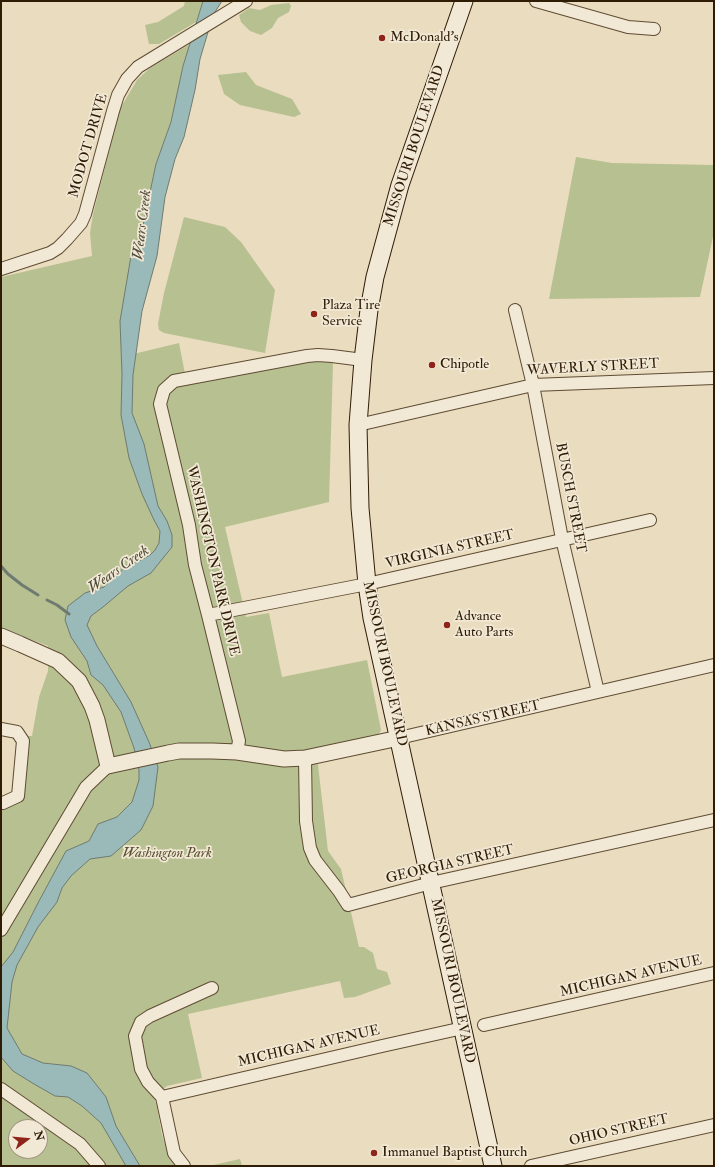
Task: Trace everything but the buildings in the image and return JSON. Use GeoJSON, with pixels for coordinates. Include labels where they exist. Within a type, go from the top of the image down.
{"type":"FeatureCollection","features":[{"type":"Feature","properties":{"kind":"main road","name":"MISSOURI BOULEVARD"},"geometry":{"type":"LineString","coordinates":[[464,1],[400,185],[375,277],[369,310],[363,360],[358,426],[360,508],[367,584],[372,618],[492,1166]]}},
{"type":"Feature","properties":{"kind":"street","name":"MODOT DRIVE"},"geometry":{"type":"LineString","coordinates":[[1,269],[50,253],[58,248],[76,230],[85,214],[118,95],[127,79],[138,67],[246,1]]}},
{"type":"Feature","properties":{"kind":"street"},"geometry":{"type":"LineString","coordinates":[[536,1],[628,27],[654,29]]}},
{"type":"Feature","properties":{"kind":"street","name":"BUSCH STREET"},"geometry":{"type":"LineString","coordinates":[[515,310],[533,385],[562,539],[598,692]]}},
{"type":"Feature","properties":{"kind":"street","name":"WASHINGTON PARK DRIVE"},"geometry":{"type":"LineString","coordinates":[[238,752],[239,741],[195,565],[189,525],[160,404],[164,390],[174,381],[271,362],[318,355],[363,360]]}},
{"type":"Feature","properties":{"kind":"street","name":"WAVERLY STREET"},"geometry":{"type":"LineString","coordinates":[[358,426],[533,385],[714,378]]}},
{"type":"Feature","properties":{"kind":"street","name":"VIRGINIA STREET"},"geometry":{"type":"LineString","coordinates":[[208,615],[367,584],[650,520]]}},
{"type":"Feature","properties":{"kind":"street"},"geometry":{"type":"LineString","coordinates":[[1,636],[58,661],[79,681],[92,706],[97,720],[108,766],[86,787],[1,930]]}},
{"type":"Feature","properties":{"kind":"street","name":"KANSAS STREET"},"geometry":{"type":"LineString","coordinates":[[108,766],[168,752],[238,752],[284,759],[305,758],[714,666]]}},
{"type":"Feature","properties":{"kind":"street"},"geometry":{"type":"LineString","coordinates":[[1,729],[17,732],[23,741],[18,796],[1,803]]}},
{"type":"Feature","properties":{"kind":"street","name":"GEORGIA STREET"},"geometry":{"type":"LineString","coordinates":[[305,758],[306,821],[310,848],[315,860],[339,891],[348,906],[431,883],[714,820]]}},
{"type":"Feature","properties":{"kind":"street","name":"MICHIGAN AVENUE"},"geometry":{"type":"LineString","coordinates":[[484,1025],[714,973]]}},
{"type":"Feature","properties":{"kind":"street"},"geometry":{"type":"LineString","coordinates":[[184,1166],[174,1153],[162,1096],[148,1082],[141,1069],[135,1036],[141,1022],[150,1016],[212,988]]}},
{"type":"Feature","properties":{"kind":"street","name":"MICHIGAN AVENUE"},"geometry":{"type":"LineString","coordinates":[[162,1096],[463,1028]]}},
{"type":"Feature","properties":{"kind":"street"},"geometry":{"type":"LineString","coordinates":[[1,1089],[80,1144],[99,1166]]}},
{"type":"Feature","properties":{"kind":"street","name":"OHIO STREET"},"geometry":{"type":"LineString","coordinates":[[531,1166],[714,1125]]}},
{"type":"Feature","properties":{"kind":"green space"},"geometry":{"type":"Polygon","coordinates":[[[185,1],[203,1],[196,22],[159,44],[149,44],[145,25],[158,22],[184,6],[185,1]]]}},
{"type":"Feature","properties":{"kind":"green space"},"geometry":{"type":"Polygon","coordinates":[[[289,3],[291,6],[289,12],[278,18],[272,28],[261,35],[250,31],[241,22],[239,15],[249,8],[260,10],[271,5],[289,3]]]}},
{"type":"Feature","properties":{"kind":"green space","name":"Washington Park"},"geometry":{"type":"Polygon","coordinates":[[[190,44],[183,66],[171,122],[156,164],[143,225],[131,256],[121,357],[179,343],[187,384],[320,359],[333,363],[329,502],[225,527],[246,617],[269,613],[282,677],[367,660],[381,730],[379,734],[375,737],[316,748],[328,851],[341,869],[359,947],[364,947],[373,953],[377,969],[387,972],[391,984],[355,997],[344,998],[340,981],[188,1014],[202,1078],[167,1086],[154,1097],[162,1135],[170,1158],[177,1166],[1,1166],[1,807],[14,802],[27,736],[32,736],[39,697],[48,671],[48,646],[1,628],[1,277],[92,256],[90,233],[93,214],[120,109],[137,80],[150,68],[190,44]]]}},
{"type":"Feature","properties":{"kind":"green space"},"geometry":{"type":"Polygon","coordinates":[[[246,72],[256,85],[292,99],[301,114],[294,117],[240,105],[224,94],[218,75],[246,72]]]}},
{"type":"Feature","properties":{"kind":"green space"},"geometry":{"type":"Polygon","coordinates":[[[576,157],[612,163],[714,165],[714,232],[700,297],[549,299],[576,157]]]}},
{"type":"Feature","properties":{"kind":"green space"},"geometry":{"type":"Polygon","coordinates":[[[184,217],[225,227],[241,242],[275,290],[265,353],[164,333],[159,330],[158,324],[164,293],[184,217]]]}},
{"type":"Feature","properties":{"kind":"green space"},"geometry":{"type":"Polygon","coordinates":[[[240,1159],[242,1166],[209,1166],[240,1159]]]}},
{"type":"Feature","properties":{"kind":"water","name":"Wears Creek"},"geometry":{"type":"Polygon","coordinates":[[[203,1],[222,1],[215,12],[200,59],[195,90],[184,137],[175,159],[165,197],[157,256],[142,311],[133,375],[132,413],[144,444],[158,506],[167,521],[172,535],[172,547],[151,573],[128,586],[91,616],[87,625],[97,646],[131,702],[149,742],[158,767],[153,806],[141,830],[111,856],[90,859],[71,876],[62,888],[57,902],[38,927],[17,965],[12,982],[7,1028],[22,1054],[43,1063],[71,1066],[87,1073],[106,1097],[116,1126],[140,1166],[126,1166],[101,1123],[82,1106],[68,1097],[55,1096],[34,1084],[13,1071],[1,1057],[1,967],[13,952],[66,851],[89,841],[98,824],[117,817],[132,802],[139,780],[139,770],[134,748],[121,712],[103,685],[91,675],[87,661],[71,637],[65,620],[68,606],[85,593],[104,587],[128,564],[139,561],[150,555],[159,543],[160,531],[142,494],[129,458],[121,415],[122,374],[120,321],[131,256],[143,225],[156,164],[171,122],[183,66],[203,1]]]}},
{"type":"Feature","properties":{"kind":"waterway"},"geometry":{"type":"LineString","coordinates":[[1,566],[8,574],[22,585],[38,595]]}},
{"type":"Feature","properties":{"kind":"waterway"},"geometry":{"type":"LineString","coordinates":[[47,600],[69,614]]}},
{"type":"Feature","properties":{"kind":"place","name":"McDonald's"},"geometry":{"type":"Point","coordinates":[382,38]}},
{"type":"Feature","properties":{"kind":"place","name":"Plaza Tire Service"},"geometry":{"type":"Point","coordinates":[314,314]}},
{"type":"Feature","properties":{"kind":"place","name":"Chipotle"},"geometry":{"type":"Point","coordinates":[432,365]}},
{"type":"Feature","properties":{"kind":"place","name":"Advance Auto Parts"},"geometry":{"type":"Point","coordinates":[447,625]}},
{"type":"Feature","properties":{"kind":"place","name":"Immanuel Baptist Church"},"geometry":{"type":"Point","coordinates":[374,1153]}}]}
